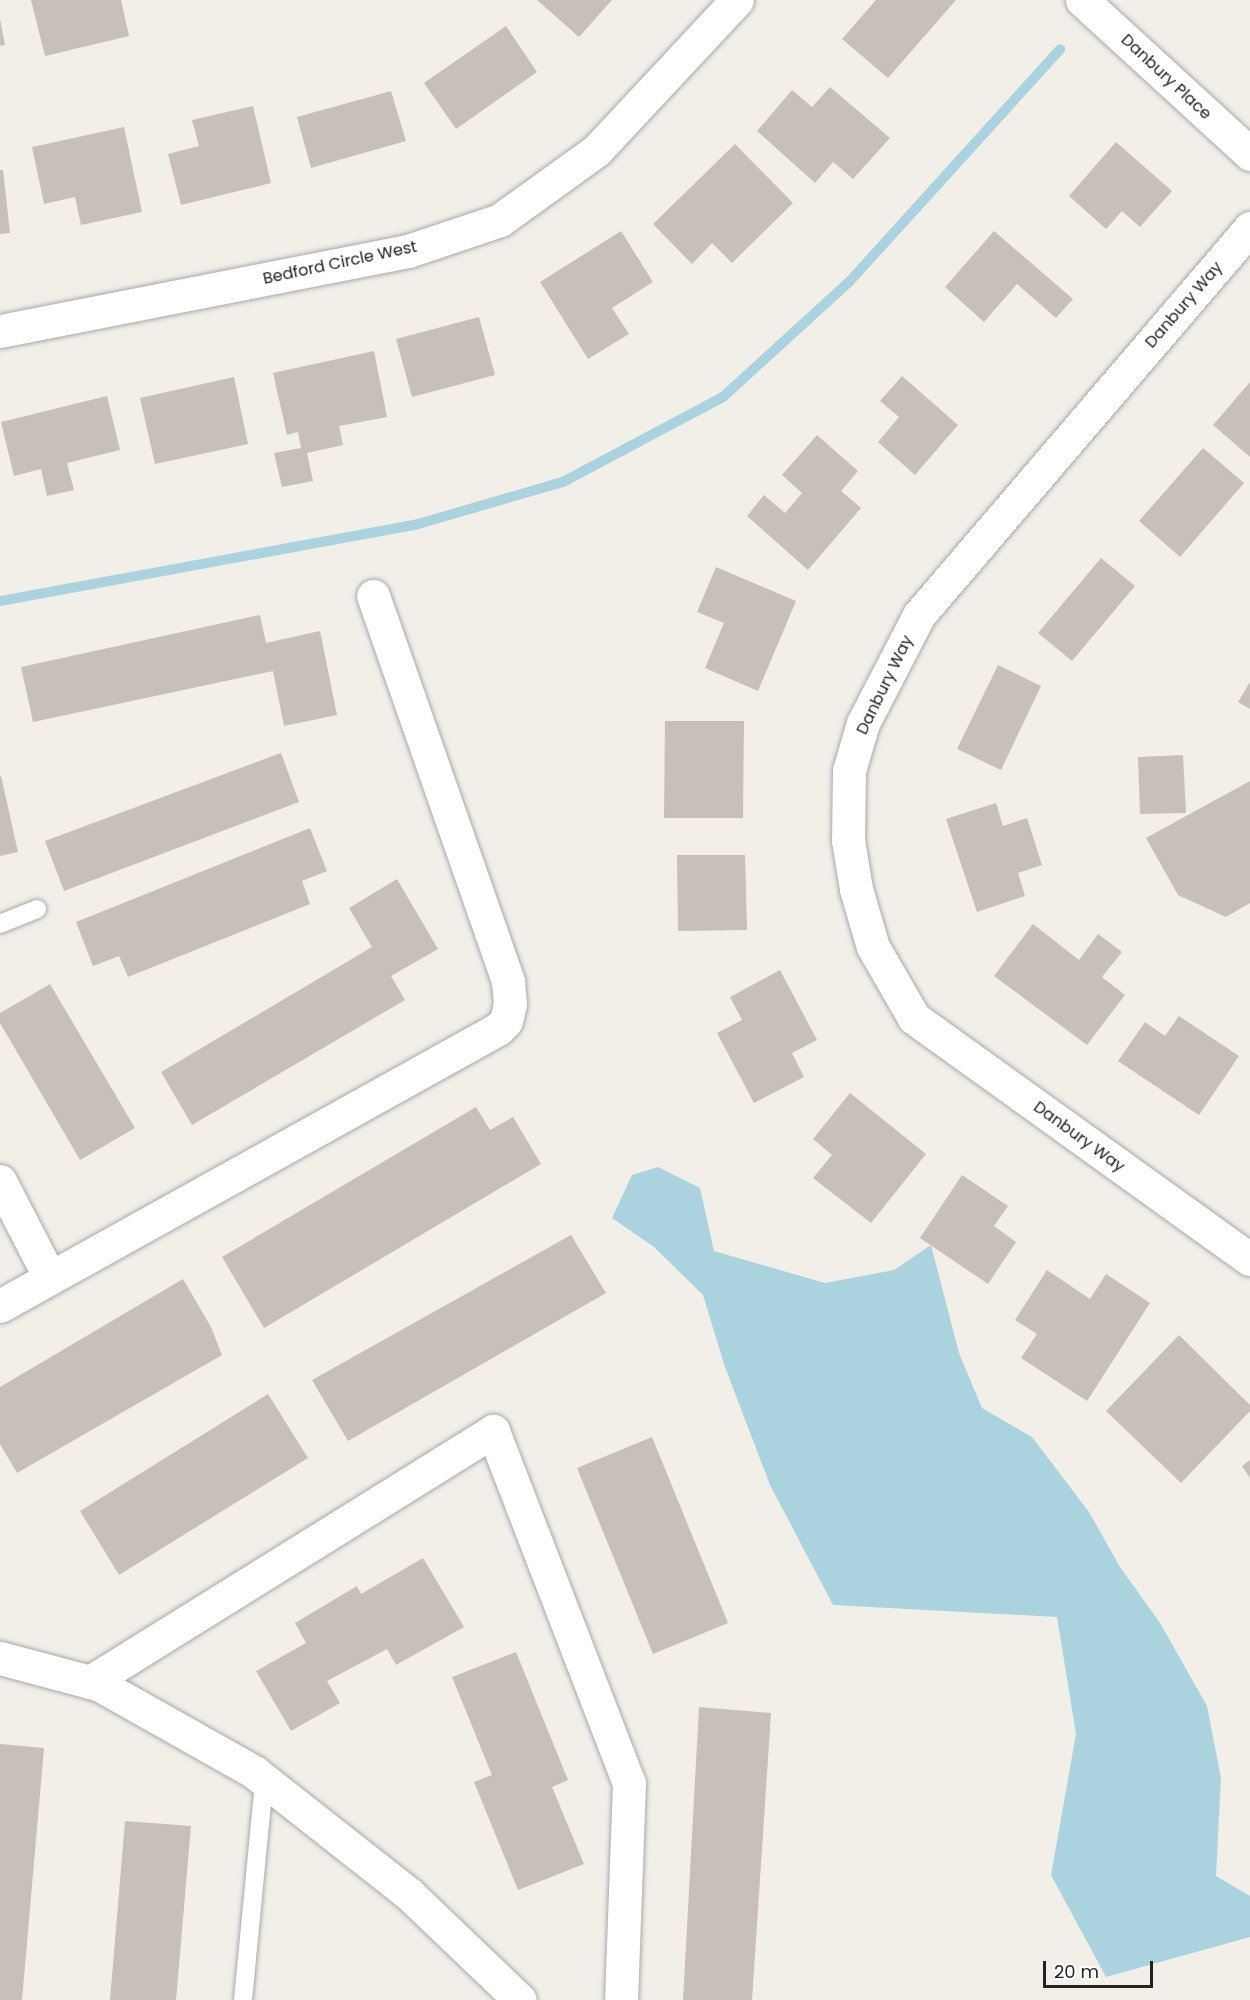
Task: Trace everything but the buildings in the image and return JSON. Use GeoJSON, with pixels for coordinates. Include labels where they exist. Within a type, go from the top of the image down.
{"type":"FeatureCollection","features":[{"type":"Feature","properties":{"kind":"street","name":"Bedford Circle West"},"geometry":{"type":"LineString","coordinates":[[0,331],[408,251],[500,220],[597,150],[737,0]]}},
{"type":"Feature","properties":{"kind":"street","name":"Danbury Place"},"geometry":{"type":"LineString","coordinates":[[1082,0],[1250,154]]}},
{"type":"Feature","properties":{"kind":"street","name":"Danbury Way"},"geometry":{"type":"LineString","coordinates":[[1250,228],[920,615],[863,723],[849,771],[848,840],[856,889],[873,947],[914,1018],[1250,1259]]}},
{"type":"Feature","properties":{"kind":"street"},"geometry":{"type":"LineString","coordinates":[[0,1306],[488,1035],[506,1021],[510,1004],[508,981],[373,596]]}},
{"type":"Feature","properties":{"kind":"street"},"geometry":{"type":"LineString","coordinates":[[0,1180],[50,1278]]}},
{"type":"Feature","properties":{"kind":"street"},"geometry":{"type":"LineString","coordinates":[[90,1682],[493,1431],[630,1783],[621,2000]]}},
{"type":"Feature","properties":{"kind":"street"},"geometry":{"type":"LineString","coordinates":[[0,1658],[90,1682],[150,1713],[264,1780],[409,1894],[520,2000]]}},
{"type":"Feature","properties":{"kind":"lane"},"geometry":{"type":"LineString","coordinates":[[0,924],[37,909]]}},
{"type":"Feature","properties":{"kind":"lane"},"geometry":{"type":"LineString","coordinates":[[243,2000],[264,1780]]}},
{"type":"Feature","properties":{"kind":"water"},"geometry":{"type":"Polygon","coordinates":[[[658,1167],[700,1188],[714,1251],[825,1283],[894,1270],[931,1245],[959,1353],[982,1408],[1032,1437],[1089,1512],[1120,1567],[1160,1623],[1207,1706],[1221,1778],[1216,1876],[1250,1896],[1250,1937],[1106,1977],[1051,1875],[1076,1734],[1057,1617],[833,1605],[770,1485],[725,1367],[703,1295],[654,1247],[612,1218],[632,1175],[658,1167]]]}},
{"type":"Feature","properties":{"kind":"waterway"},"geometry":{"type":"LineString","coordinates":[[0,601],[418,524],[563,482],[723,397],[850,281],[1060,49]]}}]}
